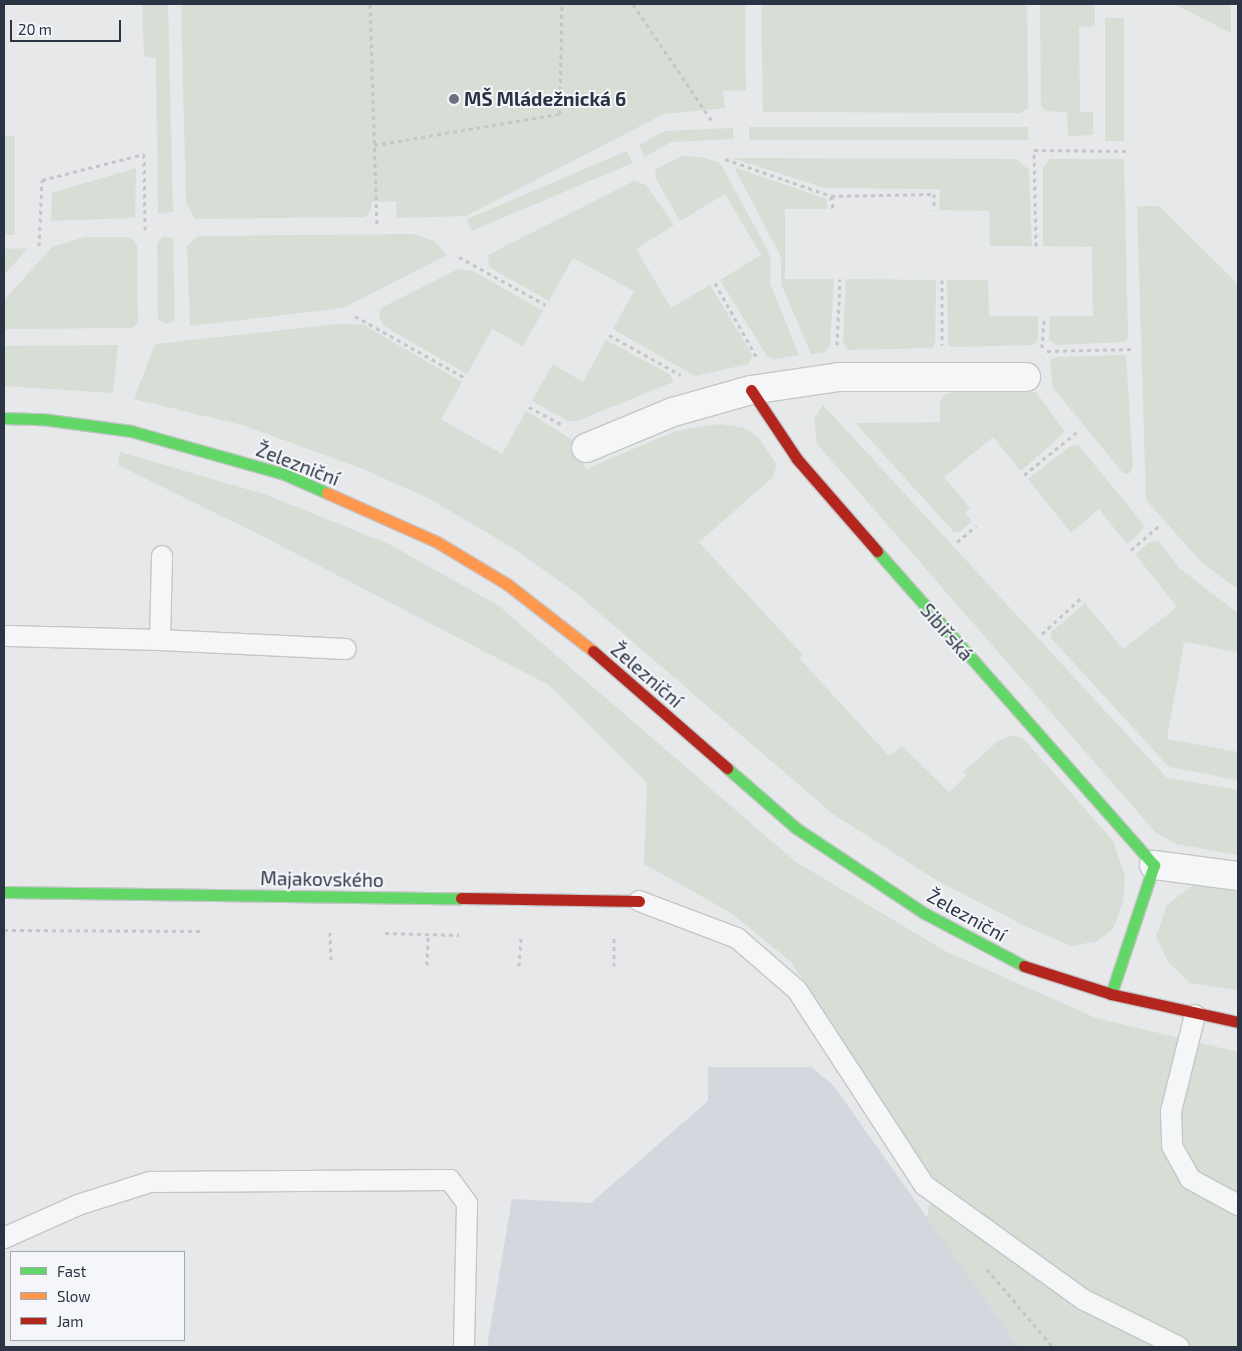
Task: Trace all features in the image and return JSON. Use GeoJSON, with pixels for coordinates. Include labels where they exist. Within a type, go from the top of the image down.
{"type":"FeatureCollection","features":[{"type":"Feature","properties":{"kind":"street"},"geometry":{"type":"LineString","coordinates":[[579,439],[751,390],[839,377],[1026,377]]}},
{"type":"Feature","properties":{"kind":"street","name":"Sibiřská"},"geometry":{"type":"LineString","coordinates":[[751,390],[797,458],[1024,720],[1154,865]]}},
{"type":"Feature","properties":{"kind":"street","name":"Železniční"},"geometry":{"type":"LineString","coordinates":[[4,418],[42,419],[131,431],[284,474],[437,542],[507,584],[572,632],[796,828],[924,913],[1028,968],[1112,994],[1195,1015],[1238,1022]]}},
{"type":"Feature","properties":{"kind":"street"},"geometry":{"type":"LineString","coordinates":[[1112,994],[1154,865],[1238,876]]}},
{"type":"Feature","properties":{"kind":"street","name":"Majakovského"},"geometry":{"type":"LineString","coordinates":[[4,892],[639,901]]}},
{"type":"Feature","properties":{"kind":"lane"},"geometry":{"type":"LineString","coordinates":[[160,640],[162,556]]}},
{"type":"Feature","properties":{"kind":"lane"},"geometry":{"type":"LineString","coordinates":[[4,636],[160,640],[346,649]]}},
{"type":"Feature","properties":{"kind":"lane"},"geometry":{"type":"LineString","coordinates":[[639,901],[737,938],[797,990],[924,1185],[1084,1300],[1179,1347]]}},
{"type":"Feature","properties":{"kind":"lane"},"geometry":{"type":"LineString","coordinates":[[1195,1015],[1171,1111],[1172,1146],[1190,1179],[1238,1205]]}},
{"type":"Feature","properties":{"kind":"lane"},"geometry":{"type":"LineString","coordinates":[[4,1238],[78,1205],[150,1182],[450,1180],[467,1203],[464,1347]]}},
{"type":"Feature","properties":{"kind":"path"},"geometry":{"type":"LineString","coordinates":[[370,4],[377,228]]}},
{"type":"Feature","properties":{"kind":"path"},"geometry":{"type":"LineString","coordinates":[[374,144],[560,114],[562,4]]}},
{"type":"Feature","properties":{"kind":"path"},"geometry":{"type":"LineString","coordinates":[[633,4],[712,121]]}},
{"type":"Feature","properties":{"kind":"path"},"geometry":{"type":"LineString","coordinates":[[1036,246],[1034,150],[1130,151]]}},
{"type":"Feature","properties":{"kind":"path"},"geometry":{"type":"LineString","coordinates":[[39,246],[42,180],[144,154],[145,230]]}},
{"type":"Feature","properties":{"kind":"path"},"geometry":{"type":"LineString","coordinates":[[725,159],[831,196],[934,194],[934,210]]}},
{"type":"Feature","properties":{"kind":"path"},"geometry":{"type":"LineString","coordinates":[[831,196],[833,209]]}},
{"type":"Feature","properties":{"kind":"path"},"geometry":{"type":"LineString","coordinates":[[459,258],[546,305]]}},
{"type":"Feature","properties":{"kind":"path"},"geometry":{"type":"LineString","coordinates":[[837,348],[840,279]]}},
{"type":"Feature","properties":{"kind":"path"},"geometry":{"type":"LineString","coordinates":[[942,280],[942,353]]}},
{"type":"Feature","properties":{"kind":"path"},"geometry":{"type":"LineString","coordinates":[[715,283],[758,359]]}},
{"type":"Feature","properties":{"kind":"path"},"geometry":{"type":"LineString","coordinates":[[355,316],[464,378]]}},
{"type":"Feature","properties":{"kind":"path"},"geometry":{"type":"LineString","coordinates":[[1044,316],[1042,351],[1134,349]]}},
{"type":"Feature","properties":{"kind":"path"},"geometry":{"type":"LineString","coordinates":[[610,335],[686,378]]}},
{"type":"Feature","properties":{"kind":"path"},"geometry":{"type":"LineString","coordinates":[[529,407],[579,439]]}},
{"type":"Feature","properties":{"kind":"path"},"geometry":{"type":"LineString","coordinates":[[1024,474],[1077,432]]}},
{"type":"Feature","properties":{"kind":"path"},"geometry":{"type":"LineString","coordinates":[[1131,550],[1160,525]]}},
{"type":"Feature","properties":{"kind":"path"},"geometry":{"type":"LineString","coordinates":[[957,542],[976,526]]}},
{"type":"Feature","properties":{"kind":"path"},"geometry":{"type":"LineString","coordinates":[[1042,634],[1081,598]]}},
{"type":"Feature","properties":{"kind":"path"},"geometry":{"type":"LineString","coordinates":[[330,932],[331,964]]}},
{"type":"Feature","properties":{"kind":"path"},"geometry":{"type":"LineString","coordinates":[[427,965],[428,934]]}},
{"type":"Feature","properties":{"kind":"path"},"geometry":{"type":"LineString","coordinates":[[519,966],[520,934]]}},
{"type":"Feature","properties":{"kind":"path"},"geometry":{"type":"LineString","coordinates":[[614,936],[614,966]]}},
{"type":"Feature","properties":{"kind":"shaded area"},"geometry":{"type":"Polygon","coordinates":[[[142,4],[168,4],[173,212],[158,214],[156,58],[144,56],[142,4]]]}},
{"type":"Feature","properties":{"kind":"shaded area","name":"MŠ Mládežnická 6"},"geometry":{"type":"Polygon","coordinates":[[[181,4],[745,4],[746,90],[723,91],[725,108],[664,114],[466,216],[397,218],[396,201],[372,202],[370,213],[364,217],[195,219],[186,202],[181,4]]]}},
{"type":"Feature","properties":{"kind":"shaded area"},"geometry":{"type":"Polygon","coordinates":[[[761,4],[1027,4],[1028,108],[1020,113],[763,112],[761,4]]]}},
{"type":"Feature","properties":{"kind":"shaded area"},"geometry":{"type":"Polygon","coordinates":[[[1040,4],[1095,4],[1095,26],[1079,27],[1080,112],[1093,112],[1093,135],[1068,136],[1067,112],[1046,111],[1041,106],[1040,4]]]}},
{"type":"Feature","properties":{"kind":"shaded area"},"geometry":{"type":"Polygon","coordinates":[[[1174,4],[1231,4],[1231,33],[1174,4]]]}},
{"type":"Feature","properties":{"kind":"shaded area"},"geometry":{"type":"Polygon","coordinates":[[[1105,18],[1124,18],[1124,141],[1105,141],[1105,18]]]}},
{"type":"Feature","properties":{"kind":"shaded area"},"geometry":{"type":"Polygon","coordinates":[[[749,127],[1028,127],[1028,140],[749,140],[749,127]]]}},
{"type":"Feature","properties":{"kind":"shaded area"},"geometry":{"type":"Polygon","coordinates":[[[733,128],[733,139],[671,142],[645,157],[639,145],[665,131],[733,128]]]}},
{"type":"Feature","properties":{"kind":"shaded area"},"geometry":{"type":"Polygon","coordinates":[[[4,136],[15,136],[15,235],[4,235],[4,136]]]}},
{"type":"Feature","properties":{"kind":"shaded area"},"geometry":{"type":"Polygon","coordinates":[[[627,151],[632,163],[472,231],[467,219],[627,151]]]}},
{"type":"Feature","properties":{"kind":"shaded area"},"geometry":{"type":"Polygon","coordinates":[[[682,156],[702,157],[720,163],[766,247],[771,260],[770,283],[799,355],[774,359],[767,356],[720,280],[761,255],[725,194],[680,221],[655,177],[656,169],[682,156]]]}},
{"type":"Feature","properties":{"kind":"shaded area"},"geometry":{"type":"Polygon","coordinates":[[[732,158],[1016,159],[1029,170],[1032,246],[990,246],[989,211],[939,210],[940,189],[825,188],[732,158]]]}},
{"type":"Feature","properties":{"kind":"shaded area"},"geometry":{"type":"Polygon","coordinates":[[[1050,159],[1124,159],[1128,339],[1125,342],[1056,345],[1049,340],[1050,316],[1093,316],[1092,247],[1043,246],[1043,168],[1050,159]]]}},
{"type":"Feature","properties":{"kind":"shaded area"},"geometry":{"type":"Polygon","coordinates":[[[734,167],[827,199],[827,209],[785,209],[785,279],[834,279],[830,346],[825,352],[811,354],[781,284],[781,257],[734,167]]]}},
{"type":"Feature","properties":{"kind":"shaded area"},"geometry":{"type":"Polygon","coordinates":[[[136,168],[135,218],[51,221],[52,193],[136,168]]]}},
{"type":"Feature","properties":{"kind":"shaded area"},"geometry":{"type":"Polygon","coordinates":[[[634,181],[646,185],[674,225],[636,249],[671,308],[710,285],[753,356],[748,364],[695,376],[613,329],[634,291],[573,258],[549,301],[489,267],[488,255],[634,181]]]}},
{"type":"Feature","properties":{"kind":"shaded area"},"geometry":{"type":"Polygon","coordinates":[[[1137,206],[1159,206],[1238,284],[1238,589],[1203,564],[1146,500],[1137,206]]]}},
{"type":"Feature","properties":{"kind":"shaded area"},"geometry":{"type":"Polygon","coordinates":[[[413,234],[434,241],[447,255],[343,308],[190,326],[187,246],[198,236],[413,234]]]}},
{"type":"Feature","properties":{"kind":"shaded area"},"geometry":{"type":"Polygon","coordinates":[[[163,236],[173,238],[175,320],[167,324],[158,320],[157,243],[163,236]]]}},
{"type":"Feature","properties":{"kind":"shaded area"},"geometry":{"type":"Polygon","coordinates":[[[85,237],[130,237],[137,245],[138,323],[132,328],[4,329],[4,300],[52,247],[85,237]]]}},
{"type":"Feature","properties":{"kind":"shaded area"},"geometry":{"type":"Polygon","coordinates":[[[28,248],[4,275],[4,249],[28,248]]]}},
{"type":"Feature","properties":{"kind":"shaded area"},"geometry":{"type":"Polygon","coordinates":[[[458,269],[473,271],[543,311],[523,346],[492,329],[467,374],[384,326],[379,317],[381,308],[458,269]]]}},
{"type":"Feature","properties":{"kind":"shaded area"},"geometry":{"type":"Polygon","coordinates":[[[846,279],[936,280],[935,344],[932,348],[848,350],[843,343],[846,279]]]}},
{"type":"Feature","properties":{"kind":"shaded area"},"geometry":{"type":"Polygon","coordinates":[[[947,280],[988,280],[989,316],[1038,316],[1038,338],[1034,345],[952,347],[948,344],[947,280]]]}},
{"type":"Feature","properties":{"kind":"shaded area"},"geometry":{"type":"Polygon","coordinates":[[[338,324],[364,325],[462,382],[441,419],[502,454],[526,411],[571,439],[586,469],[676,431],[720,424],[744,428],[759,438],[777,465],[772,478],[699,542],[803,655],[799,658],[889,756],[902,746],[949,792],[966,776],[963,772],[998,741],[1013,735],[1024,739],[1113,841],[1125,876],[1123,902],[1113,929],[1097,941],[1072,946],[1031,929],[936,880],[833,814],[576,593],[516,550],[430,499],[363,469],[242,425],[134,399],[155,344],[338,324]]]}},
{"type":"Feature","properties":{"kind":"shaded area"},"geometry":{"type":"Polygon","coordinates":[[[606,340],[671,375],[673,382],[577,421],[568,421],[532,401],[553,364],[583,382],[606,340]]]}},
{"type":"Feature","properties":{"kind":"shaded area"},"geometry":{"type":"Polygon","coordinates":[[[118,345],[113,393],[4,386],[4,346],[118,345]]]}},
{"type":"Feature","properties":{"kind":"shaded area"},"geometry":{"type":"Polygon","coordinates":[[[1126,355],[1133,466],[1130,473],[1124,474],[1053,388],[1050,361],[1055,357],[1126,355]]]}},
{"type":"Feature","properties":{"kind":"shaded area"},"geometry":{"type":"Polygon","coordinates":[[[953,392],[1036,392],[1065,432],[1021,471],[993,437],[944,477],[970,508],[965,513],[972,521],[960,532],[954,532],[855,423],[940,422],[940,403],[944,395],[953,392]]]}},
{"type":"Feature","properties":{"kind":"shaded area"},"geometry":{"type":"Polygon","coordinates":[[[823,405],[1167,778],[1238,790],[1238,855],[1177,844],[1156,833],[817,444],[814,419],[823,405]]]}},
{"type":"Feature","properties":{"kind":"shaded area"},"geometry":{"type":"Polygon","coordinates":[[[1072,445],[1079,446],[1144,525],[1142,531],[1127,544],[1099,509],[1071,533],[1028,479],[1072,445]]]}},
{"type":"Feature","properties":{"kind":"shaded area"},"geometry":{"type":"Polygon","coordinates":[[[120,452],[264,494],[391,545],[499,606],[796,862],[947,952],[1096,1018],[1238,1052],[1238,1347],[1019,1347],[927,1218],[934,1180],[791,962],[731,913],[644,864],[647,783],[549,685],[264,537],[118,465],[120,452]]]}},
{"type":"Feature","properties":{"kind":"shaded area"},"geometry":{"type":"Polygon","coordinates":[[[1158,540],[1179,568],[1238,613],[1238,652],[1184,642],[1167,739],[1238,752],[1238,780],[1169,767],[1051,638],[1051,632],[1085,603],[1123,649],[1177,607],[1135,554],[1150,542],[1158,540]]]}},
{"type":"Feature","properties":{"kind":"shaded area"},"geometry":{"type":"Polygon","coordinates":[[[1209,882],[1238,887],[1238,990],[1190,983],[1168,962],[1156,936],[1167,905],[1193,885],[1209,882]]]}},
{"type":"Feature","properties":{"kind":"shaded area"},"geometry":{"type":"Polygon","coordinates":[[[708,1067],[811,1067],[833,1085],[1019,1347],[487,1347],[512,1199],[591,1203],[708,1101],[708,1067]]]}},
{"type":"Feature","properties":{"kind":"traffic: fast"},"geometry":{"type":"LineString","coordinates":[[4,418],[42,419],[131,431],[284,474],[327,493]]}},
{"type":"Feature","properties":{"kind":"traffic: fast"},"geometry":{"type":"LineString","coordinates":[[877,551],[1154,865],[1111,994]]}},
{"type":"Feature","properties":{"kind":"traffic: fast"},"geometry":{"type":"LineString","coordinates":[[727,768],[796,828],[924,913],[1024,966]]}},
{"type":"Feature","properties":{"kind":"traffic: fast"},"geometry":{"type":"LineString","coordinates":[[4,892],[461,898]]}},
{"type":"Feature","properties":{"kind":"traffic: slow"},"geometry":{"type":"LineString","coordinates":[[327,493],[437,542],[507,584],[593,651]]}},
{"type":"Feature","properties":{"kind":"traffic: jam"},"geometry":{"type":"LineString","coordinates":[[751,390],[797,459],[877,551]]}},
{"type":"Feature","properties":{"kind":"traffic: jam"},"geometry":{"type":"LineString","coordinates":[[593,651],[727,768]]}},
{"type":"Feature","properties":{"kind":"traffic: jam"},"geometry":{"type":"LineString","coordinates":[[461,898],[639,901]]}},
{"type":"Feature","properties":{"kind":"traffic: jam"},"geometry":{"type":"LineString","coordinates":[[1024,966],[1111,994],[1238,1022]]}},
{"type":"Feature","properties":{"kind":"place","name":"MŠ Mládežnická 6"},"geometry":{"type":"Point","coordinates":[454,99]}}]}
